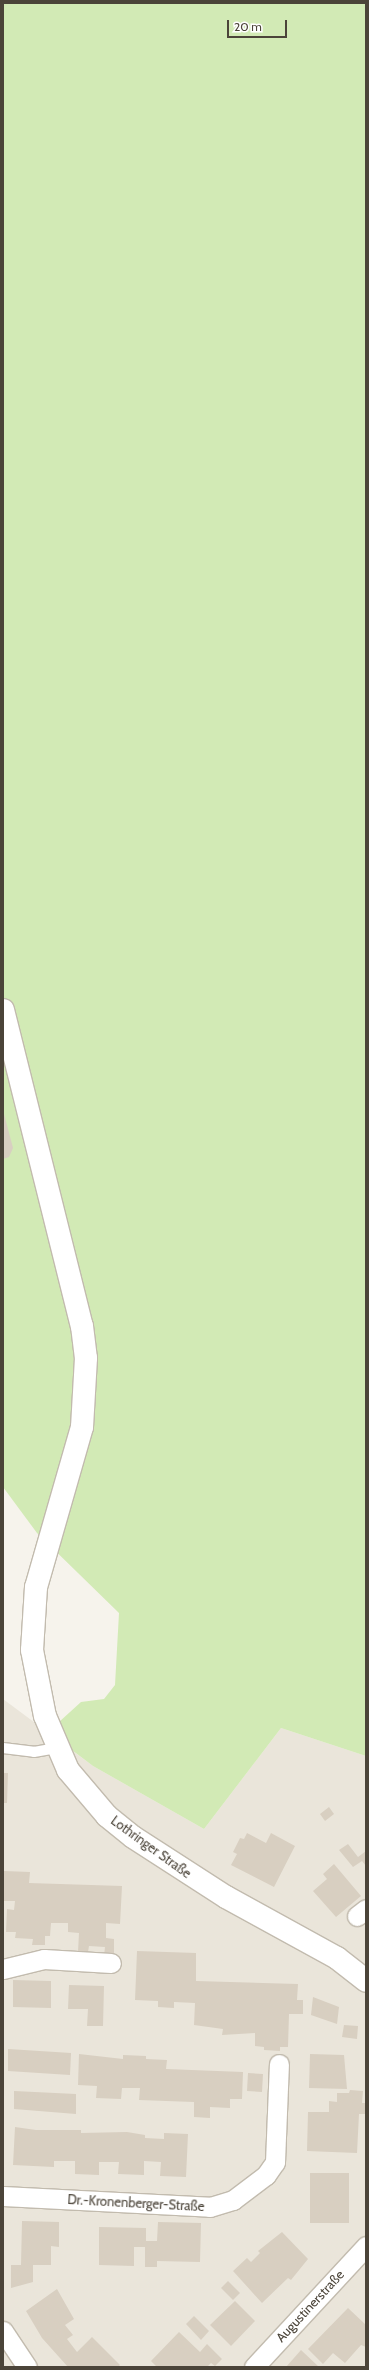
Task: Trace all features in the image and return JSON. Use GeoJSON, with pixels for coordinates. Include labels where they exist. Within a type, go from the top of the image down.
{"type":"FeatureCollection","features":[{"type":"Feature","properties":{"kind":"street","name":"Lothringer Straße"},"geometry":{"type":"LineString","coordinates":[[3,1010],[82,1326],[86,1358],[82,1427],[54,1519],[36,1587],[32,1650],[44,1716],[68,1770],[89,1797],[133,1837],[226,1897],[337,1958],[366,1980]]}},
{"type":"Feature","properties":{"kind":"street"},"geometry":{"type":"LineString","coordinates":[[3,1969],[44,1959],[111,1963]]}},
{"type":"Feature","properties":{"kind":"street","name":"Dr.-Kronenberger-Straße"},"geometry":{"type":"LineString","coordinates":[[3,2196],[210,2207],[233,2200],[266,2175],[274,2162],[279,2064]]}},
{"type":"Feature","properties":{"kind":"street","name":"Augustinerstraße"},"geometry":{"type":"LineString","coordinates":[[254,2367],[366,2246]]}},
{"type":"Feature","properties":{"kind":"street"},"geometry":{"type":"LineString","coordinates":[[3,2331],[27,2367]]}},
{"type":"Feature","properties":{"kind":"lane"},"geometry":{"type":"LineString","coordinates":[[3,1748],[34,1752],[57,1748]]}},
{"type":"Feature","properties":{"kind":"shaded area"},"geometry":{"type":"Polygon","coordinates":[[[3,1699],[93,1766],[204,1829],[281,1728],[366,1756],[366,2367],[3,2367],[3,1699]]]}},
{"type":"Feature","properties":{"kind":"green space"},"geometry":{"type":"Polygon","coordinates":[[[3,3],[366,3],[366,1756],[281,1728],[204,1829],[93,1766],[48,1732],[81,1702],[104,1699],[115,1685],[119,1613],[37,1533],[3,1487],[3,3]]]}},
{"type":"Feature","properties":{"kind":"building"},"geometry":{"type":"Polygon","coordinates":[[[3,1110],[13,1148],[9,1157],[3,1159],[3,1110]]]}},
{"type":"Feature","properties":{"kind":"building"},"geometry":{"type":"Polygon","coordinates":[[[3,1773],[8,1773],[7,1803],[3,1803],[3,1773]]]}},
{"type":"Feature","properties":{"kind":"building"},"geometry":{"type":"Polygon","coordinates":[[[329,1807],[334,1814],[325,1821],[320,1814],[329,1807]]]}},
{"type":"Feature","properties":{"kind":"building"},"geometry":{"type":"Polygon","coordinates":[[[247,1833],[266,1843],[271,1833],[295,1846],[274,1887],[231,1865],[237,1854],[233,1852],[240,1838],[244,1839],[247,1833]]]}},
{"type":"Feature","properties":{"kind":"building"},"geometry":{"type":"Polygon","coordinates":[[[348,1844],[358,1857],[366,1851],[366,1866],[362,1861],[353,1867],[339,1850],[348,1844]]]}},
{"type":"Feature","properties":{"kind":"building"},"geometry":{"type":"Polygon","coordinates":[[[334,1864],[361,1896],[336,1917],[313,1891],[327,1879],[323,1874],[334,1864]]]}},
{"type":"Feature","properties":{"kind":"building"},"geometry":{"type":"Polygon","coordinates":[[[4,1871],[30,1872],[29,1883],[122,1886],[120,1924],[106,1923],[106,1938],[114,1939],[114,1957],[104,1956],[105,1947],[89,1946],[88,1952],[78,1952],[79,1933],[68,1932],[68,1923],[51,1923],[50,1936],[45,1936],[45,1945],[32,1945],[33,1939],[15,1938],[16,1932],[6,1932],[7,1909],[14,1910],[15,1901],[3,1901],[4,1871]]]}},
{"type":"Feature","properties":{"kind":"building"},"geometry":{"type":"Polygon","coordinates":[[[137,1951],[196,1953],[196,1981],[298,1984],[297,2000],[303,2000],[303,2014],[289,2014],[288,2047],[280,2047],[280,2051],[264,2050],[264,2047],[255,2046],[255,2033],[222,2035],[223,2029],[194,2025],[195,2003],[174,2002],[174,2008],[158,2007],[158,2001],[135,2000],[137,1951]]]}},
{"type":"Feature","properties":{"kind":"building"},"geometry":{"type":"Polygon","coordinates":[[[13,1980],[51,1981],[51,2008],[13,2007],[13,1980]]]}},
{"type":"Feature","properties":{"kind":"building"},"geometry":{"type":"Polygon","coordinates":[[[69,1985],[104,1986],[103,2026],[87,2026],[88,2009],[68,2009],[69,1985]]]}},
{"type":"Feature","properties":{"kind":"building"},"geometry":{"type":"Polygon","coordinates":[[[313,1997],[339,2007],[337,2024],[311,2015],[313,1997]]]}},
{"type":"Feature","properties":{"kind":"building"},"geometry":{"type":"Polygon","coordinates":[[[344,2025],[358,2026],[357,2039],[342,2037],[344,2025]]]}},
{"type":"Feature","properties":{"kind":"building"},"geometry":{"type":"Polygon","coordinates":[[[8,2049],[71,2053],[70,2075],[8,2071],[8,2049]]]}},
{"type":"Feature","properties":{"kind":"building"},"geometry":{"type":"Polygon","coordinates":[[[79,2054],[123,2059],[123,2055],[146,2056],[146,2059],[167,2060],[166,2069],[243,2072],[242,2099],[230,2099],[230,2108],[210,2107],[210,2118],[194,2117],[194,2102],[139,2100],[140,2088],[122,2088],[121,2099],[96,2098],[97,2086],[78,2085],[79,2054]]]}},
{"type":"Feature","properties":{"kind":"building"},"geometry":{"type":"Polygon","coordinates":[[[310,2054],[344,2055],[347,2089],[309,2088],[310,2054]]]}},
{"type":"Feature","properties":{"kind":"building"},"geometry":{"type":"Polygon","coordinates":[[[248,2073],[263,2074],[262,2092],[247,2091],[248,2073]]]}},
{"type":"Feature","properties":{"kind":"building"},"geometry":{"type":"Polygon","coordinates":[[[350,2090],[363,2091],[362,2103],[366,2103],[366,2114],[359,2114],[357,2153],[307,2151],[308,2112],[329,2112],[329,2101],[337,2102],[337,2093],[349,2093],[350,2090]]]}},
{"type":"Feature","properties":{"kind":"building"},"geometry":{"type":"Polygon","coordinates":[[[14,2091],[76,2094],[76,2114],[14,2109],[14,2091]]]}},
{"type":"Feature","properties":{"kind":"building"},"geometry":{"type":"Polygon","coordinates":[[[15,2127],[36,2130],[81,2130],[81,2133],[127,2132],[145,2135],[145,2138],[164,2139],[164,2133],[188,2134],[186,2177],[160,2176],[161,2162],[144,2161],[144,2175],[118,2174],[119,2162],[99,2162],[99,2175],[75,2174],[75,2161],[54,2161],[54,2167],[13,2165],[15,2127]]]}},
{"type":"Feature","properties":{"kind":"building"},"geometry":{"type":"Polygon","coordinates":[[[310,2173],[349,2173],[349,2223],[310,2223],[310,2173]]]}},
{"type":"Feature","properties":{"kind":"building"},"geometry":{"type":"Polygon","coordinates":[[[22,2221],[59,2222],[59,2247],[51,2246],[51,2265],[33,2265],[33,2282],[11,2288],[11,2265],[21,2265],[22,2221]]]}},
{"type":"Feature","properties":{"kind":"building"},"geometry":{"type":"Polygon","coordinates":[[[158,2222],[201,2223],[200,2262],[157,2261],[157,2267],[145,2267],[145,2247],[134,2247],[134,2266],[99,2265],[99,2227],[146,2228],[146,2241],[157,2241],[158,2222]]]}},
{"type":"Feature","properties":{"kind":"building"},"geometry":{"type":"Polygon","coordinates":[[[282,2232],[308,2259],[291,2280],[288,2278],[262,2303],[233,2271],[247,2258],[251,2262],[260,2253],[258,2251],[282,2232]]]}},
{"type":"Feature","properties":{"kind":"building"},"geometry":{"type":"Polygon","coordinates":[[[228,2281],[240,2293],[233,2300],[221,2288],[228,2281]]]}},
{"type":"Feature","properties":{"kind":"building"},"geometry":{"type":"Polygon","coordinates":[[[57,2289],[74,2319],[65,2325],[73,2335],[67,2339],[77,2352],[92,2337],[120,2365],[118,2367],[68,2367],[42,2338],[26,2311],[57,2289]]]}},
{"type":"Feature","properties":{"kind":"building"},"geometry":{"type":"Polygon","coordinates":[[[235,2301],[255,2321],[231,2346],[210,2325],[235,2301]]]}},
{"type":"Feature","properties":{"kind":"building"},"geometry":{"type":"Polygon","coordinates":[[[348,2308],[366,2325],[366,2347],[361,2345],[345,2363],[333,2353],[323,2364],[308,2349],[348,2308]]]}},
{"type":"Feature","properties":{"kind":"building"},"geometry":{"type":"Polygon","coordinates":[[[194,2316],[209,2331],[201,2340],[186,2324],[194,2316]]]}},
{"type":"Feature","properties":{"kind":"building"},"geometry":{"type":"Polygon","coordinates":[[[179,2332],[200,2352],[207,2344],[222,2359],[215,2366],[211,2363],[207,2367],[157,2367],[151,2361],[179,2332]]]}},
{"type":"Feature","properties":{"kind":"building"},"geometry":{"type":"Polygon","coordinates":[[[301,2350],[319,2367],[286,2367],[301,2350]]]}}]}
